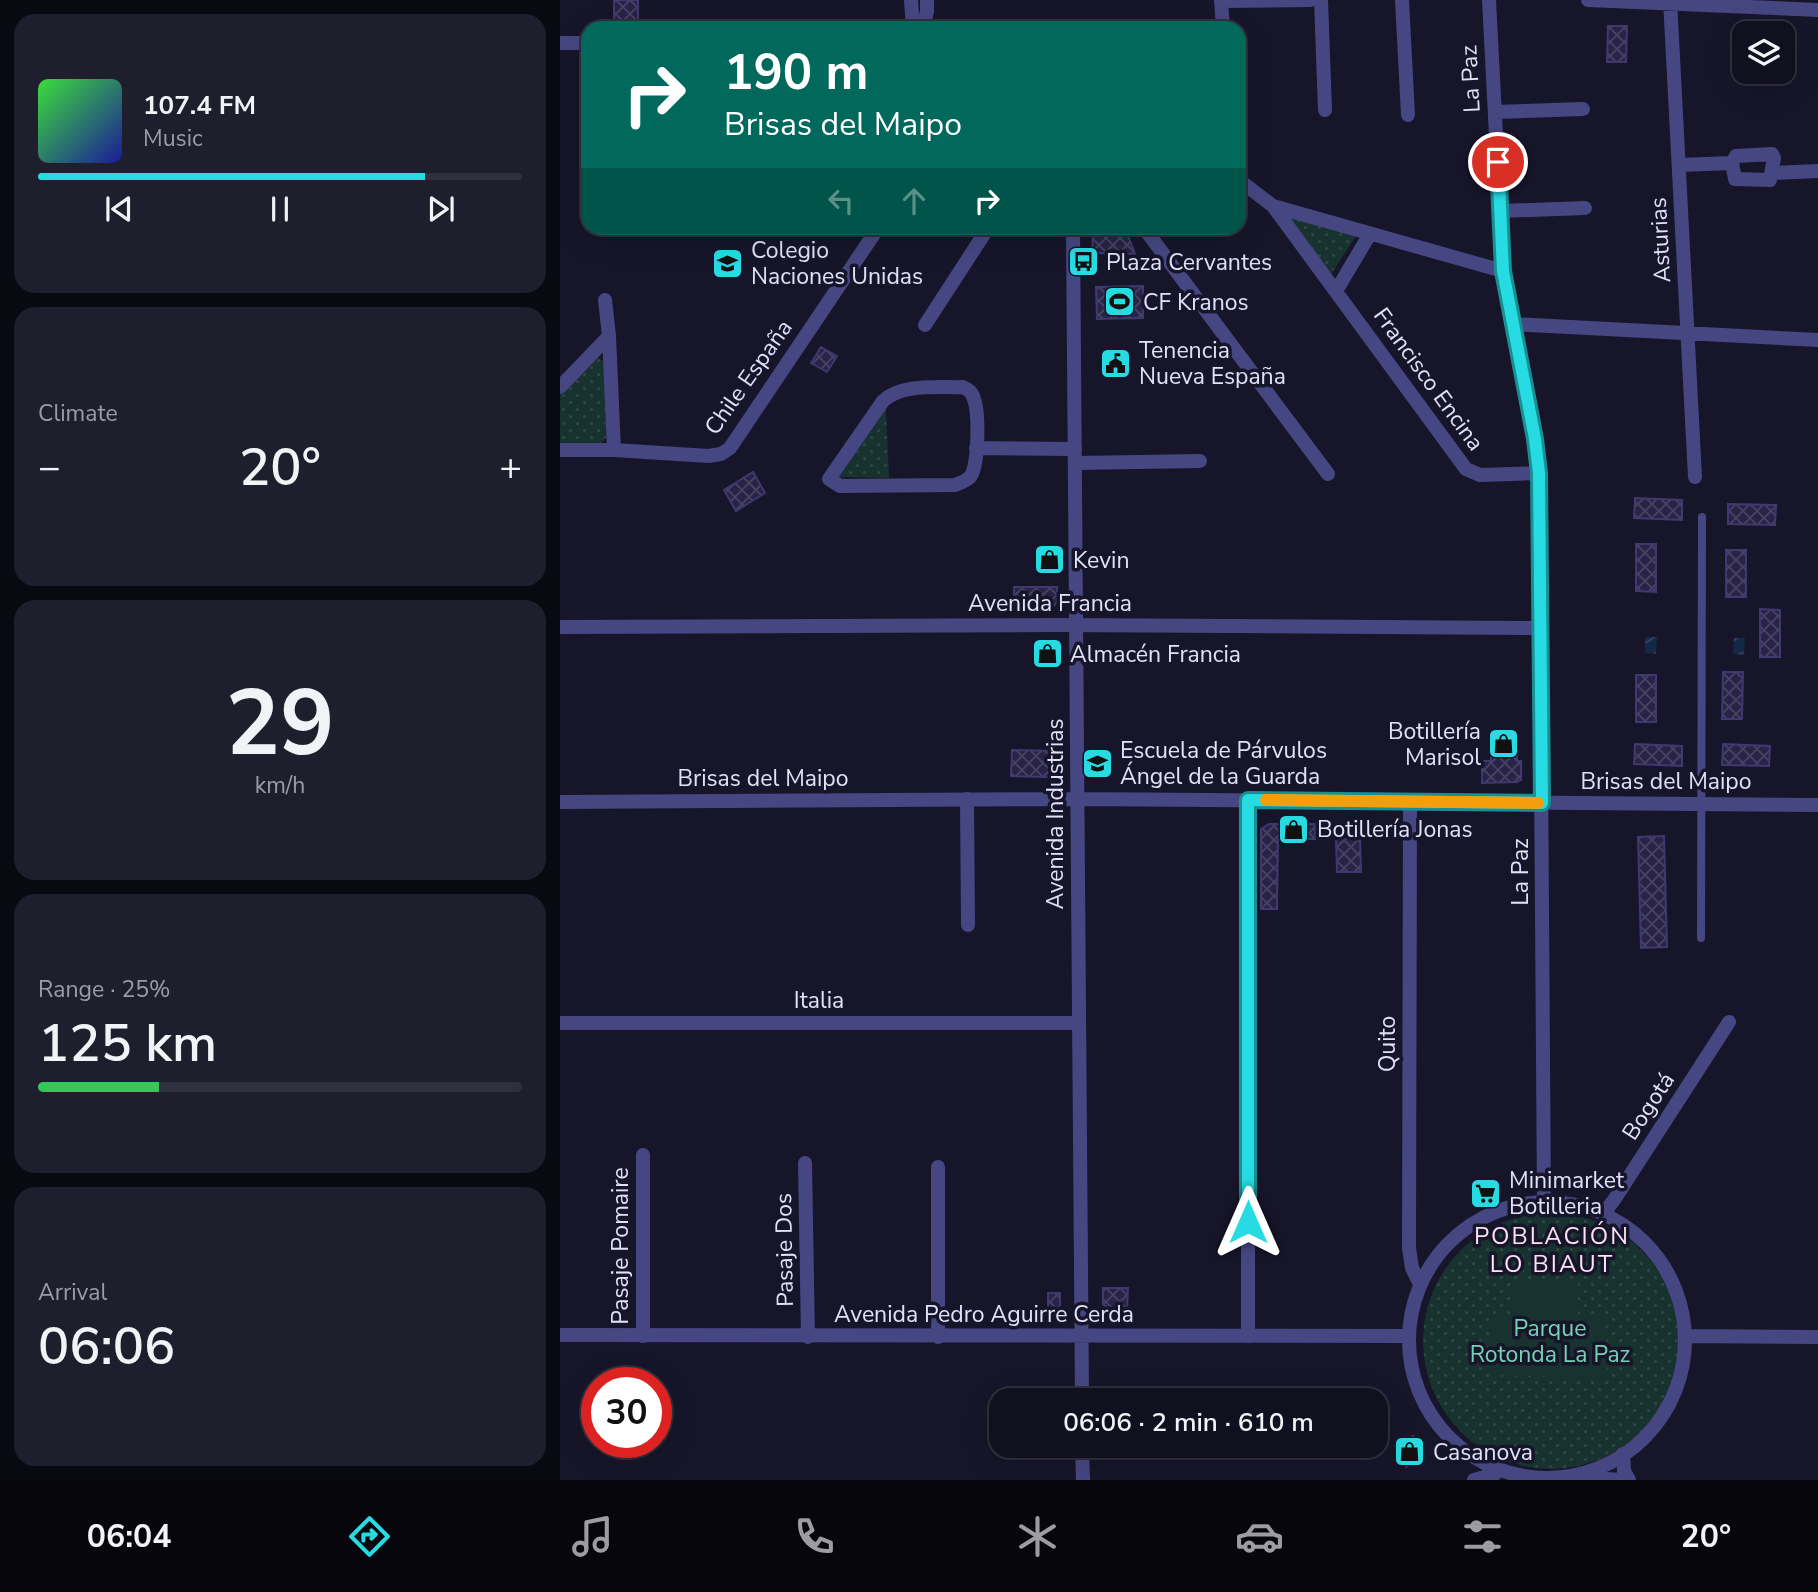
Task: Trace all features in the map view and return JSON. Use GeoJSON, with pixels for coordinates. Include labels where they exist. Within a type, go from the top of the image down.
{"type":"FeatureCollection","features":[{"type":"Feature","properties":{"kind":"street"},"geometry":{"type":"LineString","coordinates":[[911,0],[912,21]]}},
{"type":"Feature","properties":{"kind":"street"},"geometry":{"type":"LineString","coordinates":[[924,21],[927,0]]}},
{"type":"Feature","properties":{"kind":"street"},"geometry":{"type":"LineString","coordinates":[[1222,21],[1221,1],[1310,0]]}},
{"type":"Feature","properties":{"kind":"street"},"geometry":{"type":"LineString","coordinates":[[1321,0],[1325,110]]}},
{"type":"Feature","properties":{"kind":"street"},"geometry":{"type":"LineString","coordinates":[[1402,0],[1408,115]]}},
{"type":"Feature","properties":{"kind":"street","name":"La Paz"},"geometry":{"type":"LineString","coordinates":[[1489,0],[1503,271],[1539,473],[1544,1202]]}},
{"type":"Feature","properties":{"kind":"street"},"geometry":{"type":"LineString","coordinates":[[1588,0],[1818,10],[1818,0]]}},
{"type":"Feature","properties":{"kind":"street","name":"Asturias"},"geometry":{"type":"LineString","coordinates":[[1670,2],[1695,477]]}},
{"type":"Feature","properties":{"kind":"street"},"geometry":{"type":"LineString","coordinates":[[560,43],[581,43]]}},
{"type":"Feature","properties":{"kind":"street"},"geometry":{"type":"LineString","coordinates":[[1495,112],[1583,109]]}},
{"type":"Feature","properties":{"kind":"street"},"geometry":{"type":"LineString","coordinates":[[1772,154],[1774,158],[1773,173],[1769,181],[1737,180],[1732,163],[1737,155],[1772,154]]}},
{"type":"Feature","properties":{"kind":"street"},"geometry":{"type":"LineString","coordinates":[[1679,165],[1732,163]]}},
{"type":"Feature","properties":{"kind":"street"},"geometry":{"type":"LineString","coordinates":[[1773,173],[1818,172]]}},
{"type":"Feature","properties":{"kind":"street","name":"Francisco Encina"},"geometry":{"type":"LineString","coordinates":[[1246,185],[1273,206],[1466,469],[1480,475],[1539,473]]}},
{"type":"Feature","properties":{"kind":"street","name":"Francisco Encina"},"geometry":{"type":"LineString","coordinates":[[1273,206],[1503,271]]}},
{"type":"Feature","properties":{"kind":"street"},"geometry":{"type":"LineString","coordinates":[[1501,211],[1585,208]]}},
{"type":"Feature","properties":{"kind":"street"},"geometry":{"type":"LineString","coordinates":[[1336,291],[1370,234]]}},
{"type":"Feature","properties":{"kind":"street","name":"Chile España"},"geometry":{"type":"LineString","coordinates":[[560,450],[614,450],[709,456],[721,454],[730,448],[873,235]]}},
{"type":"Feature","properties":{"kind":"street"},"geometry":{"type":"LineString","coordinates":[[926,325],[984,235]]}},
{"type":"Feature","properties":{"kind":"street","name":"Avenida Industrias"},"geometry":{"type":"LineString","coordinates":[[1073,235],[1082,1388]]}},
{"type":"Feature","properties":{"kind":"street"},"geometry":{"type":"LineString","coordinates":[[1149,235],[1328,474]]}},
{"type":"Feature","properties":{"kind":"street"},"geometry":{"type":"LineString","coordinates":[[605,300],[614,450]]}},
{"type":"Feature","properties":{"kind":"street"},"geometry":{"type":"LineString","coordinates":[[1512,324],[1818,340]]}},
{"type":"Feature","properties":{"kind":"street"},"geometry":{"type":"LineString","coordinates":[[560,387],[609,336]]}},
{"type":"Feature","properties":{"kind":"street"},"geometry":{"type":"LineString","coordinates":[[963,387],[971,392],[975,401],[976,448],[974,470],[968,479],[955,485],[840,486],[829,479],[883,401],[890,394],[905,390],[963,387]]}},
{"type":"Feature","properties":{"kind":"street"},"geometry":{"type":"LineString","coordinates":[[976,448],[1075,456],[1200,461]]}},
{"type":"Feature","properties":{"kind":"street","name":"Avenida Francia"},"geometry":{"type":"LineString","coordinates":[[560,627],[1076,625],[1541,628]]}},
{"type":"Feature","properties":{"kind":"street"},"geometry":{"type":"LineString","coordinates":[[967,799],[968,925]]}},
{"type":"Feature","properties":{"kind":"street","name":"Brisas del Maipo"},"geometry":{"type":"LineString","coordinates":[[560,802],[1077,799],[1818,805]]}},
{"type":"Feature","properties":{"kind":"street"},"geometry":{"type":"LineString","coordinates":[[1248,800],[1248,1336]]}},
{"type":"Feature","properties":{"kind":"street","name":"Quito"},"geometry":{"type":"LineString","coordinates":[[1410,802],[1409,1248],[1412,1268],[1420,1284]]}},
{"type":"Feature","properties":{"kind":"street","name":"Bogotá"},"geometry":{"type":"LineString","coordinates":[[1603,1213],[1729,1022]]}},
{"type":"Feature","properties":{"kind":"street","name":"Italia"},"geometry":{"type":"LineString","coordinates":[[560,1023],[1079,1023]]}},
{"type":"Feature","properties":{"kind":"street","name":"Pasaje Pomaire"},"geometry":{"type":"LineString","coordinates":[[643,1155],[643,1336]]}},
{"type":"Feature","properties":{"kind":"street","name":"Pasaje Dos"},"geometry":{"type":"LineString","coordinates":[[805,1163],[808,1337]]}},
{"type":"Feature","properties":{"kind":"street"},"geometry":{"type":"LineString","coordinates":[[938,1167],[938,1337]]}},
{"type":"Feature","properties":{"kind":"street"},"geometry":{"type":"LineString","coordinates":[[1553,1478],[1605,1465],[1645,1436],[1670,1401],[1680,1375],[1685,1336],[1680,1302],[1666,1270],[1639,1237],[1603,1213],[1564,1203],[1522,1204],[1479,1219],[1444,1247],[1420,1284],[1410,1317],[1409,1336],[1413,1374],[1419,1392],[1432,1417],[1450,1439],[1465,1451],[1498,1469],[1531,1477],[1553,1478],[1627,1480],[1623,1471],[1623,1454]]}},
{"type":"Feature","properties":{"kind":"street","name":"Avenida Pedro Aguirre Cerda"},"geometry":{"type":"LineString","coordinates":[[560,1335],[1409,1336]]}},
{"type":"Feature","properties":{"kind":"street"},"geometry":{"type":"LineString","coordinates":[[1685,1336],[1818,1337]]}},
{"type":"Feature","properties":{"kind":"street"},"geometry":{"type":"LineString","coordinates":[[1082,1458],[1083,1480]]}},
{"type":"Feature","properties":{"kind":"street"},"geometry":{"type":"LineString","coordinates":[[1474,1480],[1495,1474],[1498,1469]]}},
{"type":"Feature","properties":{"kind":"lane"},"geometry":{"type":"LineString","coordinates":[[1701,938],[1702,517]]}},
{"type":"Feature","properties":{"kind":"green space"},"geometry":{"type":"Polygon","coordinates":[[[1285,216],[1356,236],[1330,276],[1285,216]]]}},
{"type":"Feature","properties":{"kind":"green space"},"geometry":{"type":"Polygon","coordinates":[[[596,355],[605,364],[606,438],[601,443],[560,444],[560,392],[596,355]]]}},
{"type":"Feature","properties":{"kind":"green space"},"geometry":{"type":"Polygon","coordinates":[[[886,409],[889,478],[839,477],[886,409]]]}},
{"type":"Feature","properties":{"kind":"green space","name":"Parque Rotonda La Paz"},"geometry":{"type":"Polygon","coordinates":[[[1551,1213],[1588,1219],[1611,1228],[1632,1242],[1650,1260],[1669,1292],[1679,1341],[1673,1378],[1664,1401],[1650,1422],[1632,1440],[1600,1459],[1551,1469],[1514,1463],[1491,1454],[1470,1440],[1452,1422],[1433,1390],[1423,1341],[1429,1304],[1438,1281],[1452,1260],[1470,1242],[1502,1223],[1551,1213]]]}},
{"type":"Feature","properties":{"kind":"green space"},"geometry":{"type":"Polygon","coordinates":[[[1513,1280],[1578,1280],[1578,1314],[1606,1314],[1607,1378],[1493,1375],[1490,1316],[1542,1314],[1512,1314],[1513,1280]]]}},
{"type":"Feature","properties":{"kind":"water"},"geometry":{"type":"Polygon","coordinates":[[[1645,637],[1657,637],[1656,654],[1645,653],[1645,637]]]}},
{"type":"Feature","properties":{"kind":"water"},"geometry":{"type":"Polygon","coordinates":[[[1734,638],[1745,638],[1744,655],[1733,654],[1734,638]]]}},
{"type":"Feature","properties":{"kind":"building"},"geometry":{"type":"Polygon","coordinates":[[[614,0],[638,0],[638,21],[614,21],[614,0]]]}},
{"type":"Feature","properties":{"kind":"building"},"geometry":{"type":"Polygon","coordinates":[[[1608,26],[1627,26],[1626,62],[1607,62],[1608,26]]]}},
{"type":"Feature","properties":{"kind":"building"},"geometry":{"type":"Polygon","coordinates":[[[1093,235],[1128,235],[1135,254],[1092,253],[1093,235]]]}},
{"type":"Feature","properties":{"kind":"building","name":"CF Kranos"},"geometry":{"type":"Polygon","coordinates":[[[1143,286],[1143,318],[1097,319],[1096,287],[1143,286]]]}},
{"type":"Feature","properties":{"kind":"building"},"geometry":{"type":"Polygon","coordinates":[[[821,347],[837,356],[827,372],[811,363],[821,347]]]}},
{"type":"Feature","properties":{"kind":"building"},"geometry":{"type":"Polygon","coordinates":[[[753,472],[765,493],[736,511],[724,490],[753,472]]]}},
{"type":"Feature","properties":{"kind":"building"},"geometry":{"type":"Polygon","coordinates":[[[1635,498],[1682,500],[1682,520],[1634,518],[1635,498]]]}},
{"type":"Feature","properties":{"kind":"building"},"geometry":{"type":"Polygon","coordinates":[[[1728,504],[1776,505],[1775,525],[1728,524],[1728,504]]]}},
{"type":"Feature","properties":{"kind":"building"},"geometry":{"type":"Polygon","coordinates":[[[1636,544],[1656,544],[1656,592],[1636,591],[1636,544]]]}},
{"type":"Feature","properties":{"kind":"building"},"geometry":{"type":"Polygon","coordinates":[[[1726,550],[1746,550],[1746,597],[1726,597],[1726,550]]]}},
{"type":"Feature","properties":{"kind":"building"},"geometry":{"type":"Polygon","coordinates":[[[1014,587],[1057,587],[1057,602],[1052,608],[1014,608],[1014,587]]]}},
{"type":"Feature","properties":{"kind":"building"},"geometry":{"type":"Polygon","coordinates":[[[1760,609],[1780,610],[1780,657],[1760,657],[1760,609]]]}},
{"type":"Feature","properties":{"kind":"building","name":"Almacén Francia"},"geometry":{"type":"Polygon","coordinates":[[[1039,645],[1051,646],[1061,658],[1039,657],[1039,645]]]}},
{"type":"Feature","properties":{"kind":"building"},"geometry":{"type":"Polygon","coordinates":[[[1723,672],[1743,672],[1742,719],[1722,719],[1723,672]]]}},
{"type":"Feature","properties":{"kind":"building"},"geometry":{"type":"Polygon","coordinates":[[[1636,675],[1656,675],[1656,722],[1636,722],[1636,675]]]}},
{"type":"Feature","properties":{"kind":"building"},"geometry":{"type":"Polygon","coordinates":[[[1491,739],[1517,739],[1517,761],[1521,761],[1521,780],[1482,783],[1482,761],[1491,761],[1491,739]]]}},
{"type":"Feature","properties":{"kind":"building"},"geometry":{"type":"Polygon","coordinates":[[[1635,744],[1682,746],[1682,766],[1634,764],[1635,744]]]}},
{"type":"Feature","properties":{"kind":"building"},"geometry":{"type":"Polygon","coordinates":[[[1723,744],[1770,746],[1769,766],[1722,765],[1723,744]]]}},
{"type":"Feature","properties":{"kind":"building"},"geometry":{"type":"Polygon","coordinates":[[[1012,750],[1056,751],[1055,773],[1048,777],[1011,776],[1012,750]]]}},
{"type":"Feature","properties":{"kind":"building"},"geometry":{"type":"Polygon","coordinates":[[[1269,824],[1315,824],[1315,839],[1278,839],[1277,909],[1261,909],[1261,829],[1269,824]]]}},
{"type":"Feature","properties":{"kind":"building"},"geometry":{"type":"Polygon","coordinates":[[[1664,836],[1667,947],[1641,948],[1638,837],[1664,836]]]}},
{"type":"Feature","properties":{"kind":"building"},"geometry":{"type":"Polygon","coordinates":[[[1360,838],[1361,872],[1337,872],[1336,839],[1360,838]]]}},
{"type":"Feature","properties":{"kind":"building","name":"Minimarket Botilleria"},"geometry":{"type":"Polygon","coordinates":[[[1491,1183],[1497,1197],[1480,1204],[1474,1189],[1491,1183]]]}},
{"type":"Feature","properties":{"kind":"building"},"geometry":{"type":"Polygon","coordinates":[[[1103,1288],[1128,1288],[1127,1311],[1111,1311],[1103,1304],[1103,1288]]]}},
{"type":"Feature","properties":{"kind":"building"},"geometry":{"type":"Polygon","coordinates":[[[1048,1293],[1060,1293],[1060,1305],[1048,1319],[1048,1293]]]}},
{"type":"Feature","properties":{"kind":"building","name":"Casanova"},"geometry":{"type":"Polygon","coordinates":[[[1413,1436],[1424,1458],[1406,1467],[1395,1446],[1413,1436]]]}},
{"type":"Feature","properties":{"kind":"slow traffic"},"geometry":{"type":"LineString","coordinates":[[1266,800],[1538,803]]}},
{"type":"Feature","properties":{"kind":"place","name":"Plaza Cervantes"},"geometry":{"type":"Point","coordinates":[1083,262]}},
{"type":"Feature","properties":{"kind":"place","name":"Colegio Naciones Unidas"},"geometry":{"type":"Point","coordinates":[728,263]}},
{"type":"Feature","properties":{"kind":"place","name":"CF Kranos"},"geometry":{"type":"Point","coordinates":[1120,302]}},
{"type":"Feature","properties":{"kind":"place","name":"Tenencia Nueva España"},"geometry":{"type":"Point","coordinates":[1116,363]}},
{"type":"Feature","properties":{"kind":"place","name":"Kevin"},"geometry":{"type":"Point","coordinates":[1050,560]}},
{"type":"Feature","properties":{"kind":"place","name":"Almacén Francia"},"geometry":{"type":"Point","coordinates":[1047,654]}},
{"type":"Feature","properties":{"kind":"place","name":"Botillería Marisol"},"geometry":{"type":"Point","coordinates":[1504,744]}},
{"type":"Feature","properties":{"kind":"place","name":"Escuela de Párvulos Ángel de la Guarda"},"geometry":{"type":"Point","coordinates":[1097,763]}},
{"type":"Feature","properties":{"kind":"place","name":"Botillería Jonas"},"geometry":{"type":"Point","coordinates":[1294,829]}},
{"type":"Feature","properties":{"kind":"place","name":"Minimarket Botilleria"},"geometry":{"type":"Point","coordinates":[1486,1193]}},
{"type":"Feature","properties":{"kind":"place","name":"Casanova"},"geometry":{"type":"Point","coordinates":[1410,1452]}},
{"type":"Feature","properties":{"kind":"district","name":"POBLACIÓN LO BIAUT"},"geometry":{"type":"Point","coordinates":[1552,1250]}},
{"type":"Feature","properties":{"kind":"route"},"geometry":{"type":"LineString","coordinates":[[1248,1222],[1248,800],[1542,803],[1539,473],[1503,271],[1498,162]]}}]}
